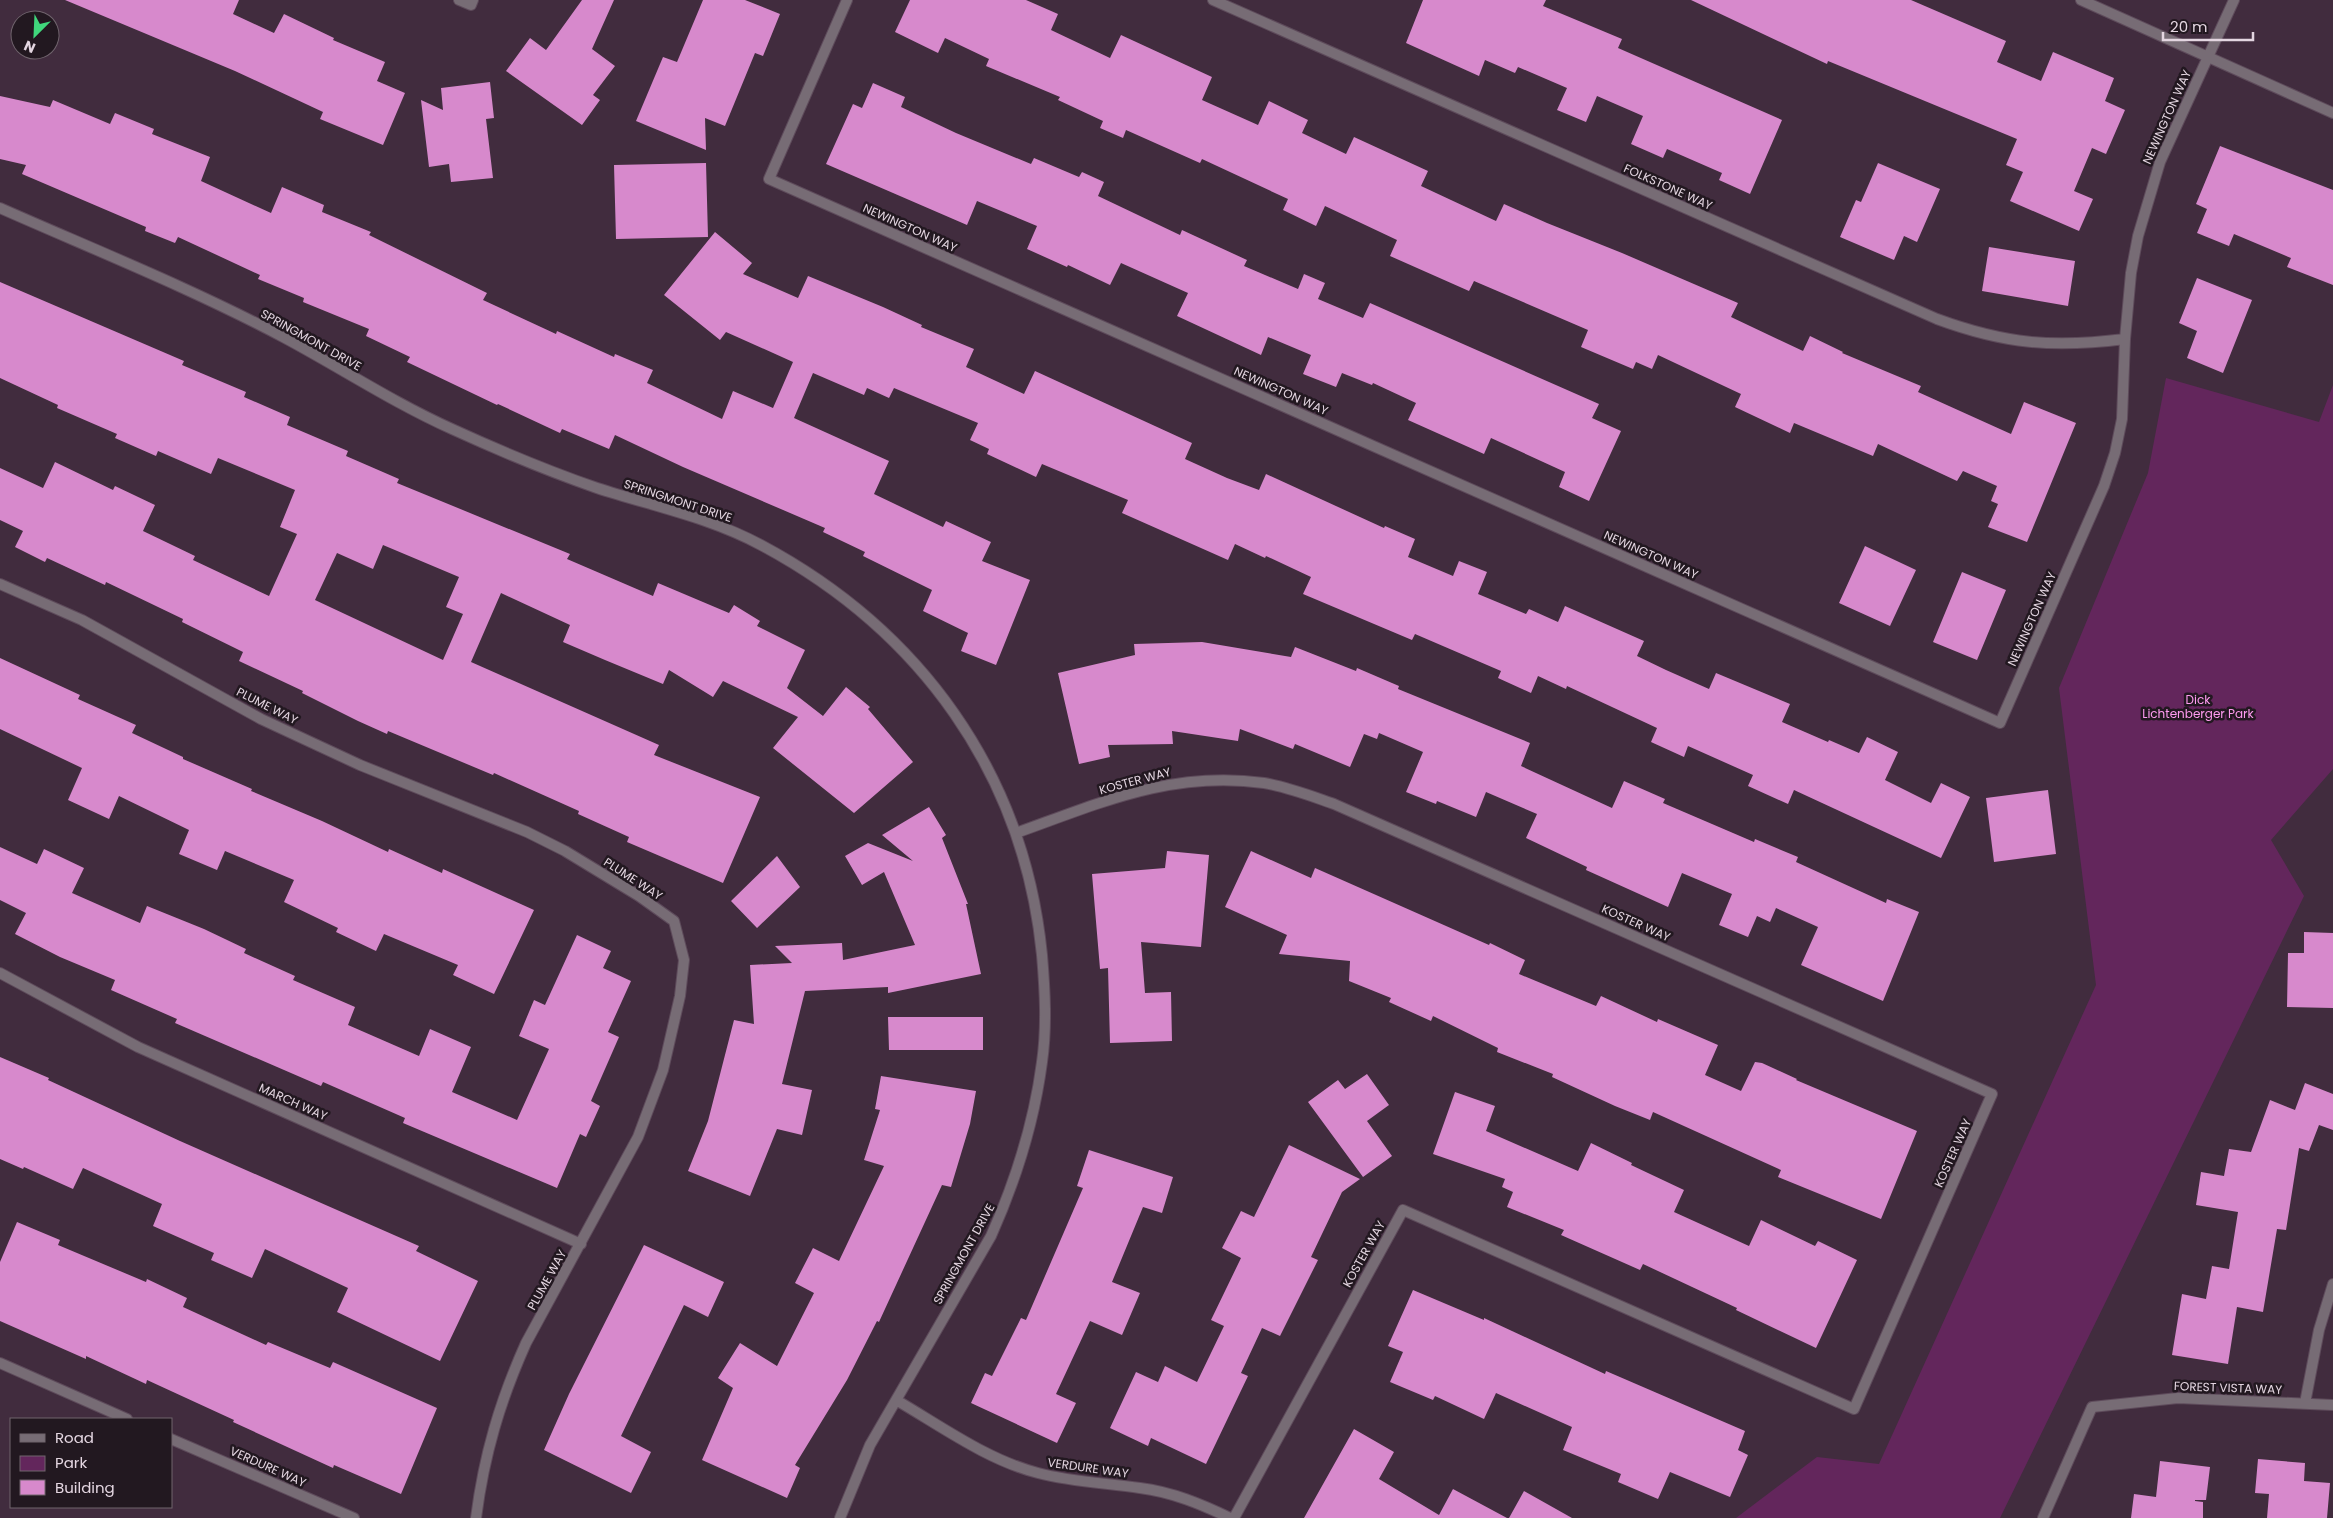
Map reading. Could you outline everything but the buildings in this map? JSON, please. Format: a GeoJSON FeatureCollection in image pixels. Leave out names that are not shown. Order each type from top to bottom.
{"type":"FeatureCollection","features":[{"type":"Feature","properties":{"kind":"street"},"geometry":{"type":"LineString","coordinates":[[459,0],[471,5],[473,0]]}},
{"type":"Feature","properties":{"kind":"street","name":"NEWINGTON WAY"},"geometry":{"type":"LineString","coordinates":[[847,0],[769,179],[2000,722],[2104,486],[2122,418],[2125,339],[2138,236],[2160,162],[2234,0]]}},
{"type":"Feature","properties":{"kind":"street","name":"FOLKSTONE WAY"},"geometry":{"type":"LineString","coordinates":[[1214,0],[1937,319],[1967,330],[2029,343],[2060,345],[2125,339]]}},
{"type":"Feature","properties":{"kind":"street"},"geometry":{"type":"LineString","coordinates":[[2081,0],[2333,113]]}},
{"type":"Feature","properties":{"kind":"street","name":"SPRINGMONT DRIVE"},"geometry":{"type":"LineString","coordinates":[[0,208],[201,297],[286,338],[437,423],[516,458],[597,488],[693,516],[759,544],[821,580],[878,625],[903,650],[949,705],[987,767],[1016,833],[1031,884],[1038,920],[1045,992],[1042,1063],[1029,1134],[1012,1186],[991,1236],[870,1445],[840,1518]]}},
{"type":"Feature","properties":{"kind":"street","name":"PLUME WAY"},"geometry":{"type":"LineString","coordinates":[[0,584],[82,620],[261,718],[360,766],[526,832],[582,861],[674,921],[684,960],[680,996],[663,1070],[638,1137],[526,1343],[512,1375],[500,1407],[482,1472],[476,1518]]}},
{"type":"Feature","properties":{"kind":"street","name":"KOSTER WAY"},"geometry":{"type":"LineString","coordinates":[[1016,833],[1127,794],[1161,785],[1196,780],[1231,780],[1266,783],[1300,792],[1334,804],[1992,1094],[1854,1409],[1403,1210],[1232,1518]]}},
{"type":"Feature","properties":{"kind":"street","name":"MARCH WAY"},"geometry":{"type":"LineString","coordinates":[[0,973],[138,1047],[581,1244]]}},
{"type":"Feature","properties":{"kind":"street"},"geometry":{"type":"LineString","coordinates":[[2305,1403],[2319,1330],[2333,1284]]}},
{"type":"Feature","properties":{"kind":"street"},"geometry":{"type":"LineString","coordinates":[[0,1363],[125,1418]]}},
{"type":"Feature","properties":{"kind":"street","name":"FOREST VISTA WAY"},"geometry":{"type":"LineString","coordinates":[[2043,1518],[2092,1407],[2178,1398],[2333,1405]]}},
{"type":"Feature","properties":{"kind":"street","name":"VERDURE WAY"},"geometry":{"type":"LineString","coordinates":[[896,1400],[971,1444],[1002,1460],[1036,1473],[1070,1480],[1141,1488],[1175,1495],[1204,1505],[1232,1518]]}},
{"type":"Feature","properties":{"kind":"street","name":"VERDURE WAY"},"geometry":{"type":"LineString","coordinates":[[172,1439],[354,1518]]}},
{"type":"Feature","properties":{"kind":"green space","name":"Dick Lichtenberger Park"},"geometry":{"type":"Polygon","coordinates":[[[2166,378],[2319,422],[2333,385],[2333,769],[2271,840],[2304,896],[2000,1518],[1736,1518],[1817,1457],[1879,1464],[2096,985],[2059,688],[2148,473],[2166,378]]]}}]}
